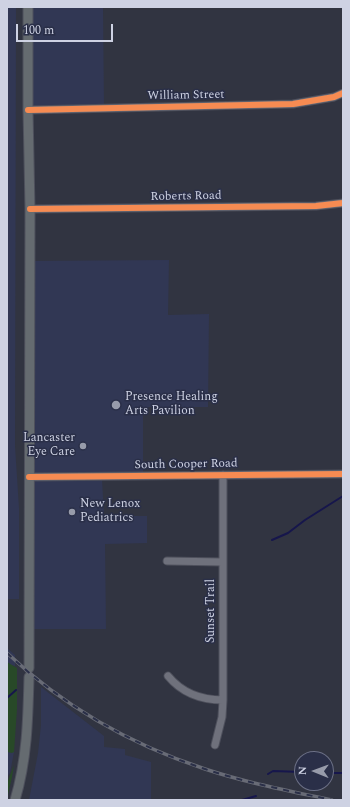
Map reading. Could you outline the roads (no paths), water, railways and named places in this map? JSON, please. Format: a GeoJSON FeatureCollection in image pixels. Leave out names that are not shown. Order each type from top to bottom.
{"type":"FeatureCollection","features":[{"type":"Feature","properties":{"kind":"main road"},"geometry":{"type":"LineString","coordinates":[[28,7],[30,209],[29,668]]}},
{"type":"Feature","properties":{"kind":"main road"},"geometry":{"type":"LineString","coordinates":[[15,800],[22,777],[26,746],[29,677]]}},
{"type":"Feature","properties":{"kind":"street","name":"William Street"},"geometry":{"type":"LineString","coordinates":[[28,110],[293,104],[334,97],[343,93]]}},
{"type":"Feature","properties":{"kind":"street","name":"Roberts Road"},"geometry":{"type":"LineString","coordinates":[[30,209],[312,206],[343,203]]}},
{"type":"Feature","properties":{"kind":"street","name":"South Cooper Road"},"geometry":{"type":"LineString","coordinates":[[29,477],[343,474]]}},
{"type":"Feature","properties":{"kind":"street","name":"Sunset Trail"},"geometry":{"type":"LineString","coordinates":[[215,745],[222,717],[223,700],[223,476]]}},
{"type":"Feature","properties":{"kind":"street"},"geometry":{"type":"LineString","coordinates":[[167,561],[223,562]]}},
{"type":"Feature","properties":{"kind":"street"},"geometry":{"type":"LineString","coordinates":[[168,676],[175,685],[194,696],[209,700],[223,700]]}},
{"type":"Feature","properties":{"kind":"waterway"},"geometry":{"type":"LineString","coordinates":[[272,540],[288,533],[305,520],[343,496]]}},
{"type":"Feature","properties":{"kind":"waterway"},"geometry":{"type":"LineString","coordinates":[[7,698],[16,690]]}},
{"type":"Feature","properties":{"kind":"waterway"},"geometry":{"type":"LineString","coordinates":[[268,774],[273,771],[294,772]]}},
{"type":"Feature","properties":{"kind":"waterway"},"geometry":{"type":"LineString","coordinates":[[334,773],[343,773]]}},
{"type":"Feature","properties":{"kind":"waterway"},"geometry":{"type":"LineString","coordinates":[[242,800],[256,796]]}},
{"type":"Feature","properties":{"kind":"railway"},"geometry":{"type":"LineString","coordinates":[[7,653],[51,690],[75,707],[125,736],[151,748],[221,774],[332,800]]}},
{"type":"Feature","properties":{"kind":"place","name":"Presence Healing Arts Pavilion"},"geometry":{"type":"Point","coordinates":[116,405]}},
{"type":"Feature","properties":{"kind":"place","name":"Lancaster Eye Care"},"geometry":{"type":"Point","coordinates":[83,446]}},
{"type":"Feature","properties":{"kind":"place","name":"New Lenox Pediatrics"},"geometry":{"type":"Point","coordinates":[72,512]}}]}
